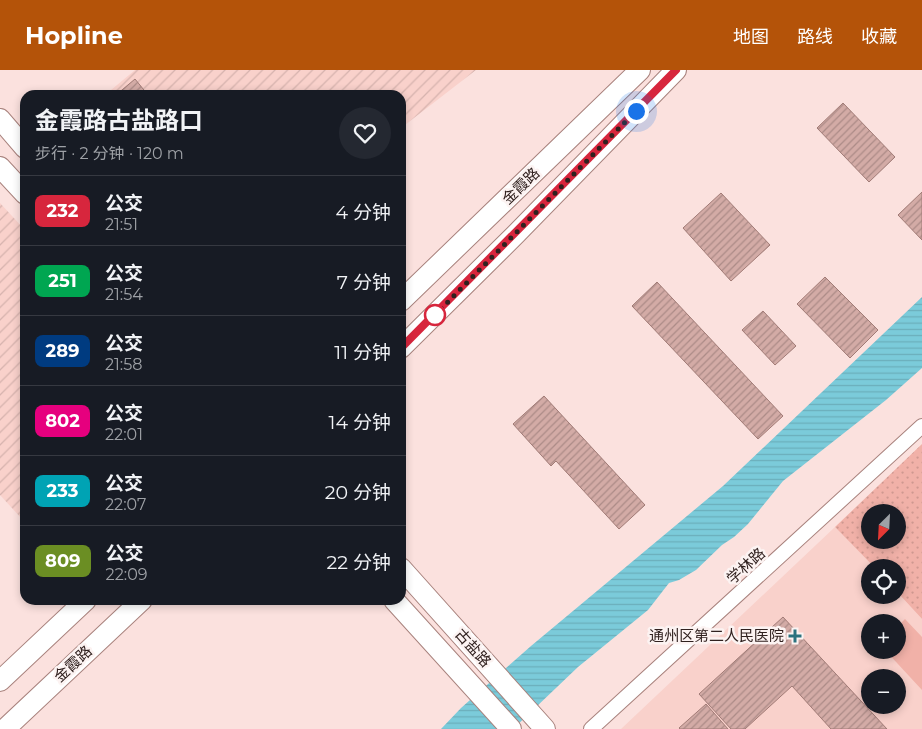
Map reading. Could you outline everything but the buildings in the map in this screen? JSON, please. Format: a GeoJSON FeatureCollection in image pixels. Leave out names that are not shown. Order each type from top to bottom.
{"type":"FeatureCollection","features":[{"type":"Feature","properties":{"kind":"main road","name":"金霞路"},"geometry":{"type":"LineString","coordinates":[[406,296],[640,70]]}},
{"type":"Feature","properties":{"kind":"main road","name":"金霞路"},"geometry":{"type":"LineString","coordinates":[[406,343],[516,234],[676,70]]}},
{"type":"Feature","properties":{"kind":"main road"},"geometry":{"type":"LineString","coordinates":[[0,120],[20,142]]}},
{"type":"Feature","properties":{"kind":"main road"},"geometry":{"type":"LineString","coordinates":[[0,167],[20,189]]}},
{"type":"Feature","properties":{"kind":"main road","name":"古盐路"},"geometry":{"type":"LineString","coordinates":[[406,574],[540,724]]}},
{"type":"Feature","properties":{"kind":"main road"},"geometry":{"type":"LineString","coordinates":[[0,681],[81,605]]}},
{"type":"Feature","properties":{"kind":"main road","name":"金霞路"},"geometry":{"type":"LineString","coordinates":[[4,729],[137,605]]}},
{"type":"Feature","properties":{"kind":"main road","name":"古盐路"},"geometry":{"type":"LineString","coordinates":[[399,605],[511,729]]}},
{"type":"Feature","properties":{"kind":"street","name":"学林路"},"geometry":{"type":"LineString","coordinates":[[591,729],[922,426]]}},
{"type":"Feature","properties":{"kind":"shaded area"},"geometry":{"type":"Polygon","coordinates":[[[135,70],[476,70],[406,124],[406,90],[111,90],[135,70]]]}},
{"type":"Feature","properties":{"kind":"shaded area"},"geometry":{"type":"Polygon","coordinates":[[[0,203],[20,225],[20,517],[0,495],[0,203]]]}},
{"type":"Feature","properties":{"kind":"shaded area"},"geometry":{"type":"Polygon","coordinates":[[[922,444],[922,619],[906,602],[906,559],[866,559],[835,527],[922,444]]]}},
{"type":"Feature","properties":{"kind":"shaded area","name":"通州区第二人民医院"},"geometry":{"type":"Polygon","coordinates":[[[835,527],[866,559],[861,559],[861,604],[906,604],[906,602],[922,619],[922,729],[621,729],[835,527]]]}},
{"type":"Feature","properties":{"kind":"shaded area"},"geometry":{"type":"Polygon","coordinates":[[[906,620],[922,637],[922,690],[906,673],[906,669],[903,669],[893,659],[906,659],[906,620]]]}},
{"type":"Feature","properties":{"kind":"water"},"geometry":{"type":"Polygon","coordinates":[[[922,297],[922,368],[886,400],[783,481],[748,524],[734,537],[722,545],[696,570],[679,580],[669,583],[648,610],[578,667],[513,729],[441,729],[461,708],[531,646],[723,486],[922,297]]]}},
{"type":"Feature","properties":{"kind":"bus line","name":"232"},"geometry":{"type":"LineString","coordinates":[[406,343],[516,234],[676,70]]}},
{"type":"Feature","properties":{"kind":"place","name":"通州区第二人民医院"},"geometry":{"type":"Point","coordinates":[795,636]}},
{"type":"Feature","properties":{"kind":"route"},"geometry":{"type":"LineString","coordinates":[[435,315],[636,111]]}}]}
